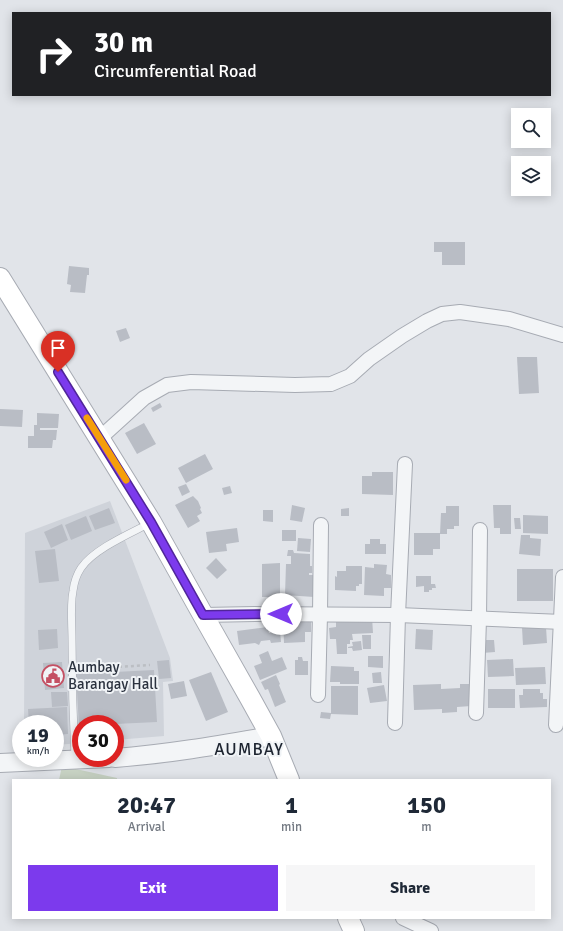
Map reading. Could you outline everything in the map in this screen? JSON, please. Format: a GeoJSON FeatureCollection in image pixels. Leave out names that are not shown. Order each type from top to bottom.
{"type":"FeatureCollection","features":[{"type":"Feature","properties":{"kind":"main road"},"geometry":{"type":"LineString","coordinates":[[0,278],[151,522],[271,736],[289,779]]}},
{"type":"Feature","properties":{"kind":"main road"},"geometry":{"type":"LineString","coordinates":[[348,919],[354,931]]}},
{"type":"Feature","properties":{"kind":"street"},"geometry":{"type":"LineString","coordinates":[[100,438],[144,398],[168,384],[191,382],[287,385],[331,384],[350,376],[402,336],[442,314],[460,312],[509,319],[563,335]]}},
{"type":"Feature","properties":{"kind":"street"},"geometry":{"type":"LineString","coordinates":[[395,723],[405,464]]}},
{"type":"Feature","properties":{"kind":"street"},"geometry":{"type":"LineString","coordinates":[[318,695],[321,525]]}},
{"type":"Feature","properties":{"kind":"street"},"geometry":{"type":"LineString","coordinates":[[476,713],[480,530]]}},
{"type":"Feature","properties":{"kind":"street"},"geometry":{"type":"LineString","coordinates":[[556,725],[563,577]]}},
{"type":"Feature","properties":{"kind":"street"},"geometry":{"type":"LineString","coordinates":[[203,615],[398,615],[562,622]]}},
{"type":"Feature","properties":{"kind":"street"},"geometry":{"type":"LineString","coordinates":[[124,757],[182,751],[271,736]]}},
{"type":"Feature","properties":{"kind":"street"},"geometry":{"type":"LineString","coordinates":[[0,763],[72,760]]}},
{"type":"Feature","properties":{"kind":"street"},"geometry":{"type":"LineString","coordinates":[[404,919],[431,931]]}},
{"type":"Feature","properties":{"kind":"lane"},"geometry":{"type":"LineString","coordinates":[[74,715],[72,591],[76,577],[91,556],[102,548],[151,522]]}},
{"type":"Feature","properties":{"kind":"path"},"geometry":{"type":"LineString","coordinates":[[72,669],[150,665]]}},
{"type":"Feature","properties":{"kind":"shaded area"},"geometry":{"type":"Polygon","coordinates":[[[110,501],[170,658],[173,681],[163,682],[164,736],[124,739],[124,715],[72,715],[72,744],[64,744],[64,715],[24,715],[25,533],[110,501]]]}},
{"type":"Feature","properties":{"kind":"green space"},"geometry":{"type":"Polygon","coordinates":[[[64,766],[117,779],[59,779],[62,767],[64,766]]]}},
{"type":"Feature","properties":{"kind":"building"},"geometry":{"type":"Polygon","coordinates":[[[434,242],[465,242],[465,265],[442,265],[442,252],[434,252],[434,242]]]}},
{"type":"Feature","properties":{"kind":"building"},"geometry":{"type":"Polygon","coordinates":[[[69,266],[89,268],[85,293],[70,292],[71,285],[67,284],[69,266]]]}},
{"type":"Feature","properties":{"kind":"building"},"geometry":{"type":"Polygon","coordinates":[[[126,328],[130,338],[120,342],[116,331],[126,328]]]}},
{"type":"Feature","properties":{"kind":"building"},"geometry":{"type":"Polygon","coordinates":[[[517,357],[537,357],[539,393],[519,394],[517,357]]]}},
{"type":"Feature","properties":{"kind":"building"},"geometry":{"type":"Polygon","coordinates":[[[160,403],[162,407],[153,412],[151,408],[160,403]]]}},
{"type":"Feature","properties":{"kind":"building"},"geometry":{"type":"Polygon","coordinates":[[[0,409],[23,410],[22,427],[0,426],[0,409]]]}},
{"type":"Feature","properties":{"kind":"building"},"geometry":{"type":"Polygon","coordinates":[[[37,413],[59,414],[58,428],[40,428],[40,430],[57,430],[56,440],[53,440],[52,448],[28,448],[28,436],[34,436],[34,425],[37,425],[37,413]]]}},
{"type":"Feature","properties":{"kind":"building"},"geometry":{"type":"Polygon","coordinates":[[[144,423],[156,444],[137,454],[125,433],[144,423]]]}},
{"type":"Feature","properties":{"kind":"building"},"geometry":{"type":"Polygon","coordinates":[[[205,454],[213,469],[186,483],[178,468],[205,454]]]}},
{"type":"Feature","properties":{"kind":"building"},"geometry":{"type":"Polygon","coordinates":[[[372,472],[393,472],[393,495],[362,494],[362,476],[372,476],[372,472]]]}},
{"type":"Feature","properties":{"kind":"building"},"geometry":{"type":"Polygon","coordinates":[[[186,484],[190,492],[182,496],[178,487],[186,484]]]}},
{"type":"Feature","properties":{"kind":"building"},"geometry":{"type":"Polygon","coordinates":[[[230,486],[232,493],[224,495],[222,488],[230,486]]]}},
{"type":"Feature","properties":{"kind":"building"},"geometry":{"type":"Polygon","coordinates":[[[193,496],[198,501],[202,513],[197,516],[200,521],[188,528],[175,505],[193,496]]]}},
{"type":"Feature","properties":{"kind":"building"},"geometry":{"type":"Polygon","coordinates":[[[292,505],[305,508],[302,522],[290,520],[292,505]]]}},
{"type":"Feature","properties":{"kind":"building"},"geometry":{"type":"Polygon","coordinates":[[[493,505],[511,505],[511,534],[500,534],[500,528],[494,528],[493,505]]]}},
{"type":"Feature","properties":{"kind":"building"},"geometry":{"type":"Polygon","coordinates":[[[446,506],[459,506],[459,526],[454,526],[454,529],[447,529],[447,534],[440,534],[441,513],[446,513],[446,506]]]}},
{"type":"Feature","properties":{"kind":"building"},"geometry":{"type":"Polygon","coordinates":[[[109,508],[115,523],[95,530],[89,516],[109,508]]]}},
{"type":"Feature","properties":{"kind":"building"},"geometry":{"type":"Polygon","coordinates":[[[349,508],[349,516],[341,516],[341,509],[349,508]]]}},
{"type":"Feature","properties":{"kind":"building"},"geometry":{"type":"Polygon","coordinates":[[[263,510],[273,510],[273,522],[263,521],[263,510]]]}},
{"type":"Feature","properties":{"kind":"building"},"geometry":{"type":"Polygon","coordinates":[[[523,515],[548,516],[548,534],[523,533],[523,515]]]}},
{"type":"Feature","properties":{"kind":"building"},"geometry":{"type":"Polygon","coordinates":[[[86,516],[92,531],[71,540],[65,525],[86,516]]]}},
{"type":"Feature","properties":{"kind":"building"},"geometry":{"type":"Polygon","coordinates":[[[514,518],[520,518],[521,529],[515,529],[514,518]]]}},
{"type":"Feature","properties":{"kind":"building"},"geometry":{"type":"Polygon","coordinates":[[[62,524],[68,540],[51,548],[44,532],[62,524]]]}},
{"type":"Feature","properties":{"kind":"building"},"geometry":{"type":"Polygon","coordinates":[[[237,528],[239,542],[226,544],[227,551],[209,553],[206,532],[237,528]]]}},
{"type":"Feature","properties":{"kind":"building"},"geometry":{"type":"Polygon","coordinates":[[[282,530],[296,530],[296,541],[282,541],[282,530]]]}},
{"type":"Feature","properties":{"kind":"building"},"geometry":{"type":"Polygon","coordinates":[[[414,533],[440,533],[440,549],[433,549],[433,555],[414,555],[414,533]]]}},
{"type":"Feature","properties":{"kind":"building"},"geometry":{"type":"Polygon","coordinates":[[[521,535],[530,535],[530,538],[541,539],[540,556],[519,554],[521,535]]]}},
{"type":"Feature","properties":{"kind":"building"},"geometry":{"type":"Polygon","coordinates":[[[298,538],[311,539],[310,552],[297,551],[298,538]]]}},
{"type":"Feature","properties":{"kind":"building"},"geometry":{"type":"Polygon","coordinates":[[[370,539],[380,539],[380,544],[386,544],[386,554],[365,554],[365,544],[370,544],[370,539]]]}},
{"type":"Feature","properties":{"kind":"building"},"geometry":{"type":"Polygon","coordinates":[[[55,549],[59,581],[39,583],[35,551],[55,549]]]}},
{"type":"Feature","properties":{"kind":"building"},"geometry":{"type":"Polygon","coordinates":[[[288,550],[293,550],[294,553],[310,554],[310,566],[312,566],[312,573],[309,573],[309,575],[315,575],[314,597],[285,595],[286,564],[291,564],[291,556],[287,556],[288,550]]]}},
{"type":"Feature","properties":{"kind":"building"},"geometry":{"type":"Polygon","coordinates":[[[216,558],[227,570],[217,579],[206,568],[216,558]]]}},
{"type":"Feature","properties":{"kind":"building"},"geometry":{"type":"Polygon","coordinates":[[[280,563],[280,597],[262,597],[262,564],[280,563]]]}},
{"type":"Feature","properties":{"kind":"building"},"geometry":{"type":"Polygon","coordinates":[[[374,564],[387,565],[386,574],[391,575],[391,588],[384,588],[384,596],[364,595],[365,567],[374,568],[374,564]]]}},
{"type":"Feature","properties":{"kind":"building"},"geometry":{"type":"Polygon","coordinates":[[[346,566],[362,566],[362,584],[356,586],[356,591],[335,590],[335,576],[337,577],[337,571],[346,571],[346,566]]]}},
{"type":"Feature","properties":{"kind":"building"},"geometry":{"type":"Polygon","coordinates":[[[517,569],[553,569],[553,601],[517,601],[517,569]]]}},
{"type":"Feature","properties":{"kind":"building"},"geometry":{"type":"Polygon","coordinates":[[[416,576],[431,576],[431,584],[435,584],[436,588],[432,588],[429,592],[424,592],[424,586],[416,587],[416,576]]]}},
{"type":"Feature","properties":{"kind":"building"},"geometry":{"type":"Polygon","coordinates":[[[372,617],[373,633],[352,634],[353,640],[350,640],[350,644],[347,644],[347,654],[337,654],[336,639],[330,639],[329,628],[336,627],[336,620],[372,617]]]}},
{"type":"Feature","properties":{"kind":"building"},"geometry":{"type":"Polygon","coordinates":[[[283,618],[311,621],[311,632],[305,632],[305,642],[284,643],[283,618]]]}},
{"type":"Feature","properties":{"kind":"building"},"geometry":{"type":"Polygon","coordinates":[[[268,627],[269,633],[280,631],[281,642],[271,643],[270,640],[261,641],[259,645],[255,643],[239,645],[237,631],[268,627]]]}},
{"type":"Feature","properties":{"kind":"building"},"geometry":{"type":"Polygon","coordinates":[[[546,627],[547,643],[523,645],[522,628],[546,627]]]}},
{"type":"Feature","properties":{"kind":"building"},"geometry":{"type":"Polygon","coordinates":[[[57,629],[58,648],[39,650],[38,630],[57,629]]]}},
{"type":"Feature","properties":{"kind":"building"},"geometry":{"type":"Polygon","coordinates":[[[416,629],[433,630],[432,650],[415,649],[416,629]]]}},
{"type":"Feature","properties":{"kind":"building"},"geometry":{"type":"Polygon","coordinates":[[[362,635],[371,635],[371,649],[363,649],[362,635]]]}},
{"type":"Feature","properties":{"kind":"building"},"geometry":{"type":"Polygon","coordinates":[[[483,640],[494,640],[495,652],[482,653],[483,640]]]}},
{"type":"Feature","properties":{"kind":"building"},"geometry":{"type":"Polygon","coordinates":[[[361,641],[362,650],[353,651],[352,648],[348,648],[353,646],[352,642],[361,641]]]}},
{"type":"Feature","properties":{"kind":"building"},"geometry":{"type":"Polygon","coordinates":[[[268,651],[272,661],[282,657],[287,669],[260,680],[254,666],[262,663],[259,655],[268,651]]]}},
{"type":"Feature","properties":{"kind":"building"},"geometry":{"type":"Polygon","coordinates":[[[368,656],[383,656],[383,668],[368,667],[368,656]]]}},
{"type":"Feature","properties":{"kind":"building"},"geometry":{"type":"Polygon","coordinates":[[[298,657],[302,657],[303,661],[308,661],[308,675],[295,675],[295,660],[298,660],[298,657]]]}},
{"type":"Feature","properties":{"kind":"building"},"geometry":{"type":"Polygon","coordinates":[[[513,659],[514,676],[488,677],[487,660],[513,659]]]}},
{"type":"Feature","properties":{"kind":"building"},"geometry":{"type":"Polygon","coordinates":[[[169,660],[171,678],[159,679],[157,661],[169,660]]]}},
{"type":"Feature","properties":{"kind":"building","name":"Aumbay Barangay Hall"},"geometry":{"type":"Polygon","coordinates":[[[62,662],[64,688],[45,690],[43,663],[62,662]]]}},
{"type":"Feature","properties":{"kind":"building"},"geometry":{"type":"Polygon","coordinates":[[[331,666],[354,667],[354,671],[359,671],[359,684],[340,684],[340,682],[330,682],[331,666]]]}},
{"type":"Feature","properties":{"kind":"building"},"geometry":{"type":"Polygon","coordinates":[[[545,667],[546,684],[516,685],[515,668],[545,667]]]}},
{"type":"Feature","properties":{"kind":"building"},"geometry":{"type":"Polygon","coordinates":[[[154,670],[157,722],[124,724],[124,715],[78,715],[76,674],[154,670]]]}},
{"type":"Feature","properties":{"kind":"building"},"geometry":{"type":"Polygon","coordinates":[[[211,672],[228,712],[206,721],[189,680],[211,672]]]}},
{"type":"Feature","properties":{"kind":"building"},"geometry":{"type":"Polygon","coordinates":[[[381,672],[382,683],[373,683],[372,673],[381,672]]]}},
{"type":"Feature","properties":{"kind":"building"},"geometry":{"type":"Polygon","coordinates":[[[276,675],[286,702],[275,707],[268,689],[265,690],[261,682],[276,675]]]}},
{"type":"Feature","properties":{"kind":"building"},"geometry":{"type":"Polygon","coordinates":[[[184,681],[187,696],[171,699],[168,684],[184,681]]]}},
{"type":"Feature","properties":{"kind":"building"},"geometry":{"type":"Polygon","coordinates":[[[441,684],[441,689],[460,688],[460,684],[470,684],[471,706],[457,707],[457,712],[442,713],[442,709],[414,710],[413,685],[441,684]]]}},
{"type":"Feature","properties":{"kind":"building"},"geometry":{"type":"Polygon","coordinates":[[[384,685],[387,701],[370,703],[367,688],[384,685]]]}},
{"type":"Feature","properties":{"kind":"building"},"geometry":{"type":"Polygon","coordinates":[[[331,686],[358,686],[358,715],[331,714],[330,719],[320,718],[321,712],[331,713],[331,686]]]}},
{"type":"Feature","properties":{"kind":"building"},"geometry":{"type":"Polygon","coordinates":[[[488,689],[515,689],[515,708],[488,708],[488,689]]]}},
{"type":"Feature","properties":{"kind":"building"},"geometry":{"type":"Polygon","coordinates":[[[523,689],[540,689],[540,693],[543,693],[543,699],[547,699],[547,707],[520,708],[519,695],[523,695],[523,689]]]}},
{"type":"Feature","properties":{"kind":"building"},"geometry":{"type":"Polygon","coordinates":[[[51,692],[67,692],[68,706],[52,707],[51,692]]]}},
{"type":"Feature","properties":{"kind":"building"},"geometry":{"type":"Polygon","coordinates":[[[67,707],[68,734],[64,734],[64,715],[28,715],[28,709],[67,707]]]}},
{"type":"Feature","properties":{"kind":"slow traffic"},"geometry":{"type":"LineString","coordinates":[[87,418],[126,480]]}},
{"type":"Feature","properties":{"kind":"place","name":"Aumbay Barangay Hall"},"geometry":{"type":"Point","coordinates":[53,676]}},
{"type":"Feature","properties":{"kind":"district","name":"AUMBAY"},"geometry":{"type":"Point","coordinates":[249,749]}},
{"type":"Feature","properties":{"kind":"route"},"geometry":{"type":"LineString","coordinates":[[58,372],[151,522],[203,615],[281,614]]}}]}
